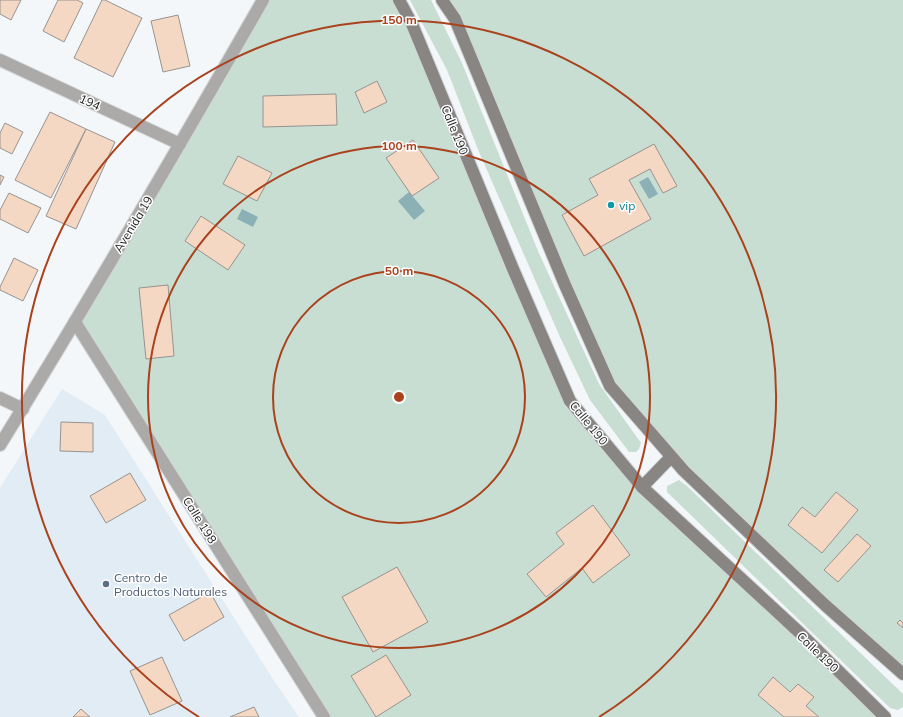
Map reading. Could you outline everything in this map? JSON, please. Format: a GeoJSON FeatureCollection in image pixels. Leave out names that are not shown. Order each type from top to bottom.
{"type":"FeatureCollection","features":[{"type":"Feature","properties":{"kind":"main road","name":"Calle 190"},"geometry":{"type":"LineString","coordinates":[[399,0],[412,24],[513,269],[570,401],[642,487],[801,634],[885,717]]}},
{"type":"Feature","properties":{"kind":"main road"},"geometry":{"type":"LineString","coordinates":[[442,0],[454,19],[565,285],[610,386],[684,471],[820,599],[903,674]]}},
{"type":"Feature","properties":{"kind":"main road"},"geometry":{"type":"LineString","coordinates":[[642,487],[671,457]]}},
{"type":"Feature","properties":{"kind":"street","name":"Avenida 19"},"geometry":{"type":"LineString","coordinates":[[0,446],[180,144],[263,0]]}},
{"type":"Feature","properties":{"kind":"street","name":"194"},"geometry":{"type":"LineString","coordinates":[[0,60],[180,144]]}},
{"type":"Feature","properties":{"kind":"street","name":"Calle 198"},"geometry":{"type":"LineString","coordinates":[[75,322],[324,717]]}},
{"type":"Feature","properties":{"kind":"street"},"geometry":{"type":"LineString","coordinates":[[0,398],[23,409]]}},
{"type":"Feature","properties":{"kind":"shaded area","name":"Centro de Productos Naturales"},"geometry":{"type":"Polygon","coordinates":[[[62,389],[105,415],[273,679],[299,717],[0,717],[0,488],[62,389]]]}},
{"type":"Feature","properties":{"kind":"green space"},"geometry":{"type":"Polygon","coordinates":[[[263,0],[399,0],[570,401],[642,487],[885,717],[324,717],[75,322],[263,0]]]}},
{"type":"Feature","properties":{"kind":"green space"},"geometry":{"type":"Polygon","coordinates":[[[410,0],[431,0],[462,63],[538,251],[599,384],[641,443],[636,452],[629,452],[590,400],[560,337],[479,152],[447,70],[410,0]]]}},
{"type":"Feature","properties":{"kind":"green space"},"geometry":{"type":"Polygon","coordinates":[[[442,0],[903,0],[903,674],[684,471],[610,386],[442,0]]]}},
{"type":"Feature","properties":{"kind":"green space"},"geometry":{"type":"Polygon","coordinates":[[[679,480],[903,694],[903,707],[898,710],[890,708],[667,492],[667,486],[679,480]]]}},
{"type":"Feature","properties":{"kind":"water"},"geometry":{"type":"Polygon","coordinates":[[[648,177],[658,194],[649,199],[639,182],[648,177]]]}},
{"type":"Feature","properties":{"kind":"water"},"geometry":{"type":"Polygon","coordinates":[[[409,192],[425,211],[414,220],[398,201],[409,192]]]}},
{"type":"Feature","properties":{"kind":"water"},"geometry":{"type":"Polygon","coordinates":[[[242,209],[258,217],[253,227],[237,219],[242,209]]]}},
{"type":"Feature","properties":{"kind":"building"},"geometry":{"type":"Polygon","coordinates":[[[0,0],[21,0],[11,20],[0,14],[0,0]]]}},
{"type":"Feature","properties":{"kind":"building"},"geometry":{"type":"Polygon","coordinates":[[[58,0],[77,0],[83,3],[64,42],[43,31],[58,0]]]}},
{"type":"Feature","properties":{"kind":"building"},"geometry":{"type":"Polygon","coordinates":[[[102,0],[105,0],[142,18],[113,77],[74,58],[102,0]]]}},
{"type":"Feature","properties":{"kind":"building"},"geometry":{"type":"Polygon","coordinates":[[[178,15],[190,66],[163,72],[151,21],[178,15]]]}},
{"type":"Feature","properties":{"kind":"building"},"geometry":{"type":"Polygon","coordinates":[[[377,81],[387,102],[364,113],[355,92],[377,81]]]}},
{"type":"Feature","properties":{"kind":"building"},"geometry":{"type":"Polygon","coordinates":[[[336,94],[337,125],[263,127],[263,96],[336,94]]]}},
{"type":"Feature","properties":{"kind":"building"},"geometry":{"type":"Polygon","coordinates":[[[50,112],[86,129],[51,198],[15,180],[50,112]]]}},
{"type":"Feature","properties":{"kind":"building"},"geometry":{"type":"Polygon","coordinates":[[[5,123],[23,132],[12,154],[0,148],[0,133],[5,123]]]}},
{"type":"Feature","properties":{"kind":"building"},"geometry":{"type":"Polygon","coordinates":[[[86,129],[115,142],[76,229],[46,216],[86,129]]]}},
{"type":"Feature","properties":{"kind":"building"},"geometry":{"type":"Polygon","coordinates":[[[413,140],[439,178],[412,196],[386,158],[413,140]]]}},
{"type":"Feature","properties":{"kind":"building","name":"vip"},"geometry":{"type":"Polygon","coordinates":[[[654,144],[677,186],[663,193],[650,169],[629,180],[651,219],[584,256],[562,215],[598,195],[589,179],[654,144]]]}},
{"type":"Feature","properties":{"kind":"building"},"geometry":{"type":"Polygon","coordinates":[[[238,156],[272,173],[257,201],[223,184],[238,156]]]}},
{"type":"Feature","properties":{"kind":"building"},"geometry":{"type":"Polygon","coordinates":[[[0,175],[4,177],[0,185],[0,175]]]}},
{"type":"Feature","properties":{"kind":"building"},"geometry":{"type":"Polygon","coordinates":[[[9,193],[41,208],[28,233],[0,219],[0,210],[9,193]]]}},
{"type":"Feature","properties":{"kind":"building"},"geometry":{"type":"Polygon","coordinates":[[[201,216],[245,245],[228,270],[185,241],[201,216]]]}},
{"type":"Feature","properties":{"kind":"building"},"geometry":{"type":"Polygon","coordinates":[[[14,258],[38,270],[23,301],[0,290],[0,287],[14,258]]]}},
{"type":"Feature","properties":{"kind":"building"},"geometry":{"type":"Polygon","coordinates":[[[168,285],[174,356],[146,359],[139,288],[168,285]]]}},
{"type":"Feature","properties":{"kind":"building"},"geometry":{"type":"Polygon","coordinates":[[[61,422],[93,423],[93,452],[60,451],[61,422]]]}},
{"type":"Feature","properties":{"kind":"building"},"geometry":{"type":"Polygon","coordinates":[[[130,473],[146,500],[106,523],[90,496],[130,473]]]}},
{"type":"Feature","properties":{"kind":"building"},"geometry":{"type":"Polygon","coordinates":[[[836,492],[858,510],[822,553],[788,525],[802,507],[815,517],[836,492]]]}},
{"type":"Feature","properties":{"kind":"building"},"geometry":{"type":"Polygon","coordinates":[[[593,505],[630,555],[593,583],[582,568],[546,597],[527,574],[564,544],[556,533],[593,505]]]}},
{"type":"Feature","properties":{"kind":"building"},"geometry":{"type":"Polygon","coordinates":[[[857,534],[871,546],[838,582],[824,570],[857,534]]]}},
{"type":"Feature","properties":{"kind":"building"},"geometry":{"type":"Polygon","coordinates":[[[397,567],[428,622],[373,652],[342,597],[397,567]]]}},
{"type":"Feature","properties":{"kind":"building"},"geometry":{"type":"Polygon","coordinates":[[[210,592],[224,617],[184,641],[169,615],[210,592]]]}},
{"type":"Feature","properties":{"kind":"building"},"geometry":{"type":"Polygon","coordinates":[[[900,620],[903,623],[903,628],[897,623],[900,620]]]}},
{"type":"Feature","properties":{"kind":"building"},"geometry":{"type":"Polygon","coordinates":[[[386,655],[411,695],[376,717],[351,676],[386,655]]]}},
{"type":"Feature","properties":{"kind":"building"},"geometry":{"type":"Polygon","coordinates":[[[162,657],[182,701],[150,715],[130,671],[162,657]]]}},
{"type":"Feature","properties":{"kind":"building"},"geometry":{"type":"Polygon","coordinates":[[[773,677],[790,692],[798,684],[814,697],[806,706],[819,717],[784,717],[758,695],[773,677]]]}},
{"type":"Feature","properties":{"kind":"building"},"geometry":{"type":"Polygon","coordinates":[[[254,707],[259,717],[230,717],[254,707]]]}},
{"type":"Feature","properties":{"kind":"building"},"geometry":{"type":"Polygon","coordinates":[[[81,709],[90,717],[73,717],[81,709]]]}},
{"type":"Feature","properties":{"kind":"place","name":"vip"},"geometry":{"type":"Point","coordinates":[611,205]}},
{"type":"Feature","properties":{"kind":"place","name":"Centro de Productos Naturales"},"geometry":{"type":"Point","coordinates":[106,584]}}]}
